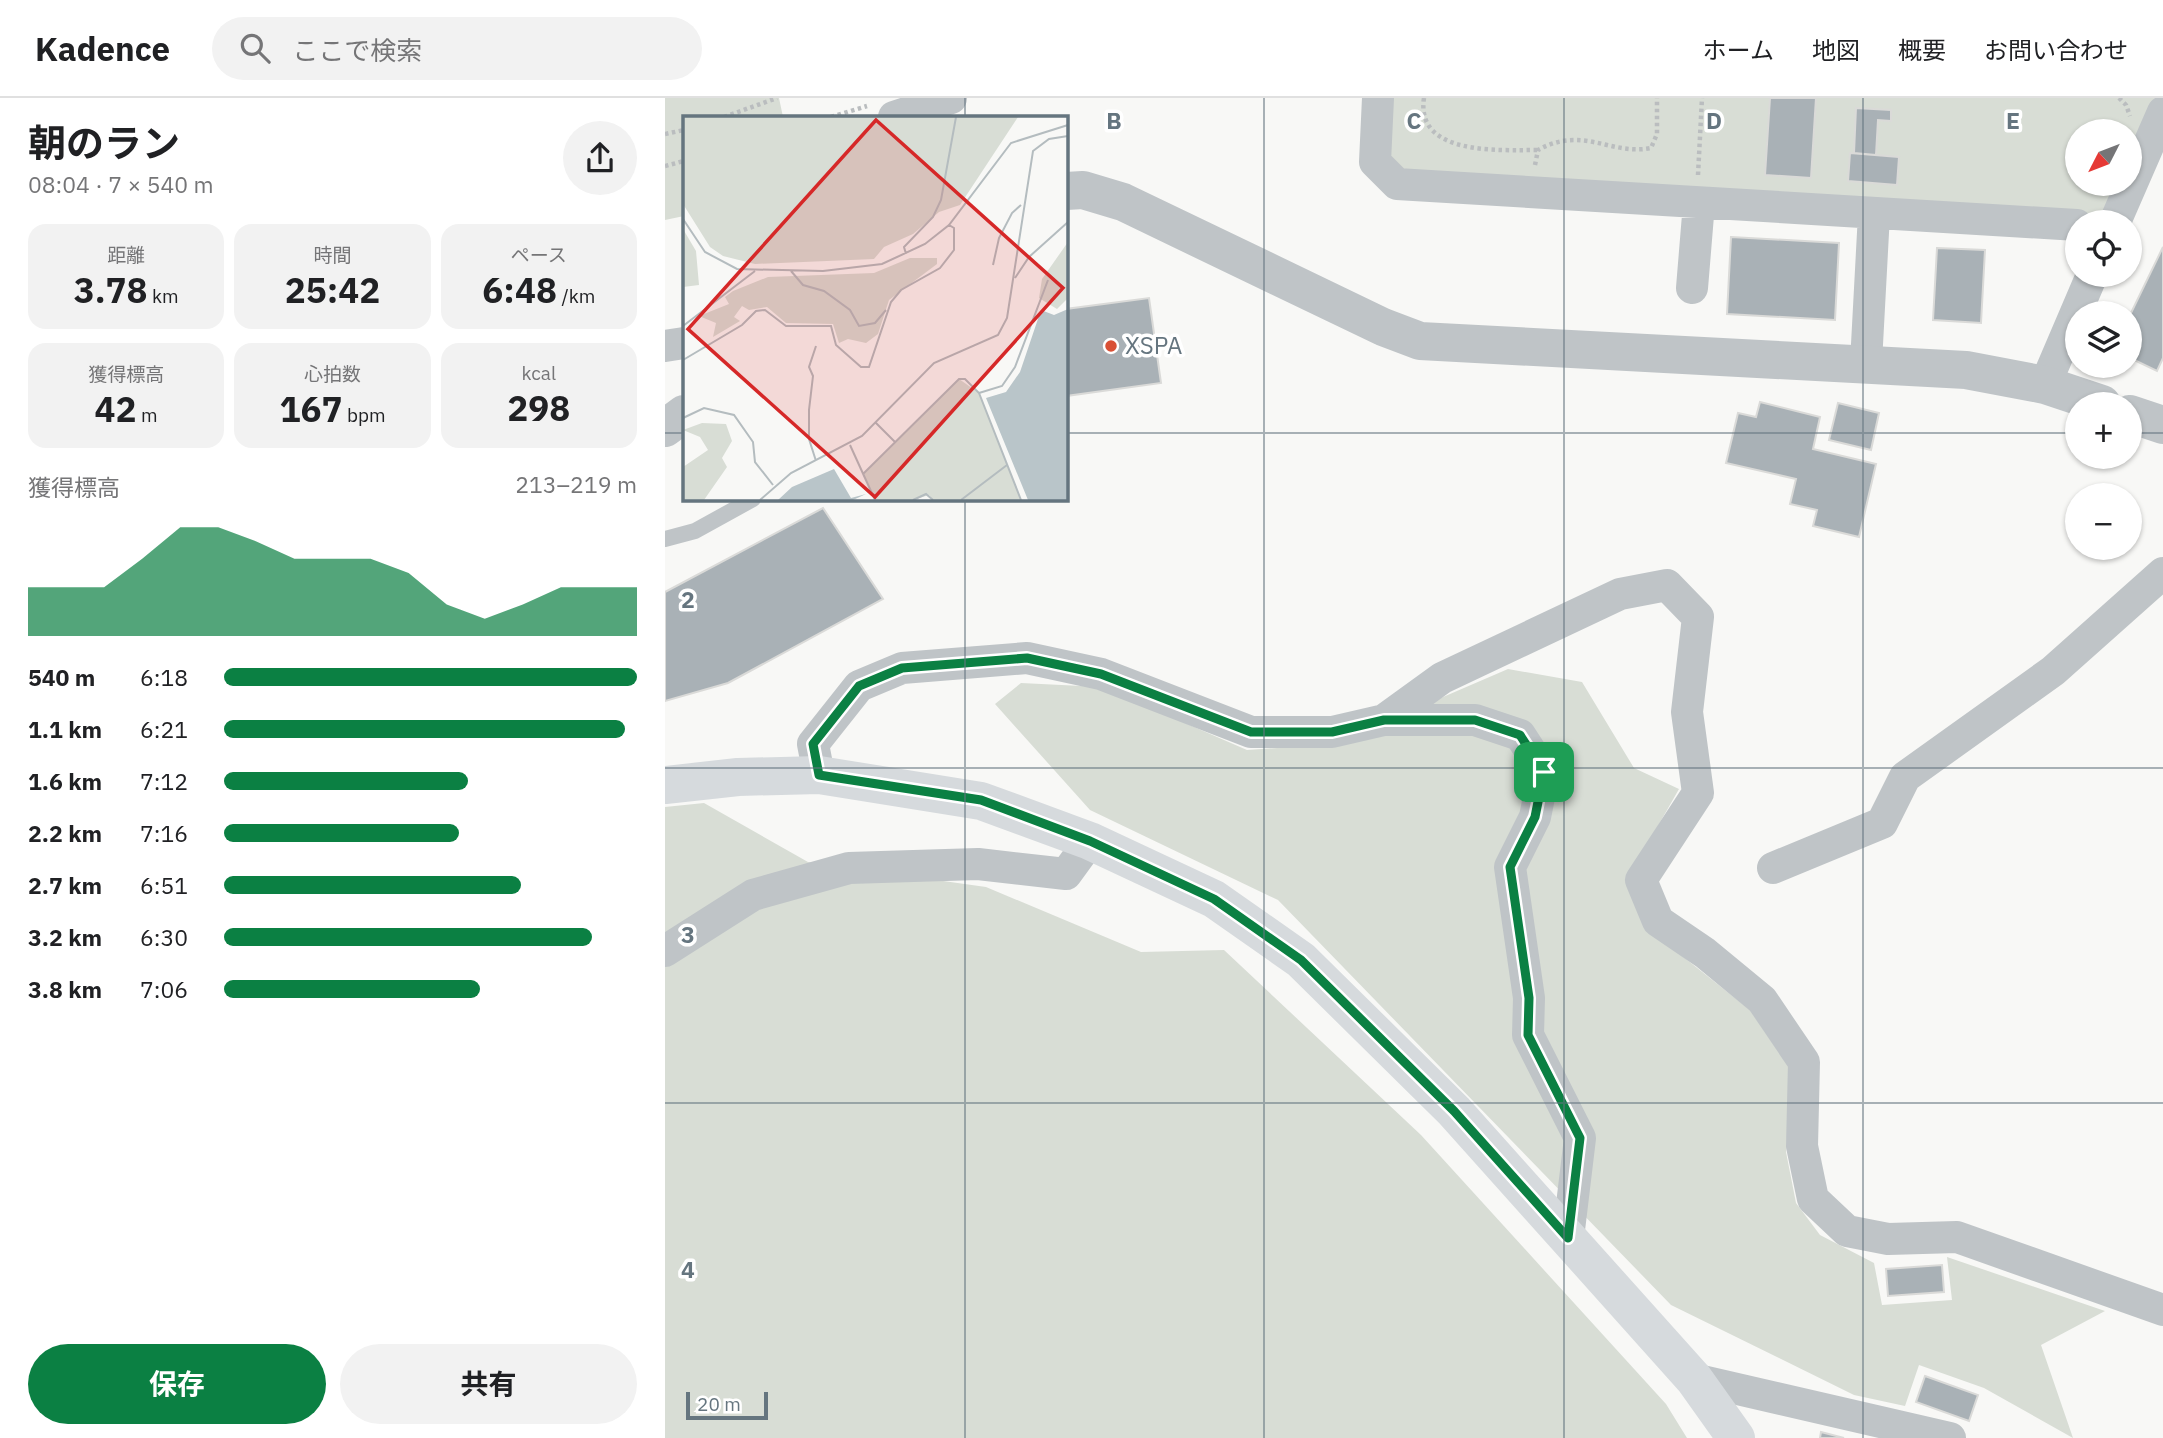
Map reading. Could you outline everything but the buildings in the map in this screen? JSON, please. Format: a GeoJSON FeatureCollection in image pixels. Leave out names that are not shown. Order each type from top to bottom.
{"type":"FeatureCollection","features":[{"type":"Feature","properties":{"kind":"main road"},"geometry":{"type":"LineString","coordinates":[[665,785],[738,776],[819,775],[981,800],[1090,841],[1214,899],[1301,960],[1454,1111],[1694,1379],[1736,1438]]}},
{"type":"Feature","properties":{"kind":"street"},"geometry":{"type":"LineString","coordinates":[[886,110],[951,98]]}},
{"type":"Feature","properties":{"kind":"street"},"geometry":{"type":"LineString","coordinates":[[1378,98],[1375,162],[1397,184],[1698,195],[1874,214],[2065,224]]}},
{"type":"Feature","properties":{"kind":"street"},"geometry":{"type":"LineString","coordinates":[[2120,210],[2163,112]]}},
{"type":"Feature","properties":{"kind":"street"},"geometry":{"type":"LineString","coordinates":[[1067,191],[1083,190],[1123,202],[1383,327],[1420,341],[1966,370],[2045,385],[2066,392]]}},
{"type":"Feature","properties":{"kind":"street"},"geometry":{"type":"LineString","coordinates":[[1692,288],[1698,195]]}},
{"type":"Feature","properties":{"kind":"street"},"geometry":{"type":"LineString","coordinates":[[1866,363],[1874,214]]}},
{"type":"Feature","properties":{"kind":"street"},"geometry":{"type":"LineString","coordinates":[[2045,385],[2087,287]]}},
{"type":"Feature","properties":{"kind":"street"},"geometry":{"type":"LineString","coordinates":[[665,346],[683,343]]}},
{"type":"Feature","properties":{"kind":"street"},"geometry":{"type":"LineString","coordinates":[[665,428],[683,415]]}},
{"type":"Feature","properties":{"kind":"street"},"geometry":{"type":"LineString","coordinates":[[2142,418],[2163,425]]}},
{"type":"Feature","properties":{"kind":"street"},"geometry":{"type":"LineString","coordinates":[[1773,868],[1882,823],[1905,777],[2053,671],[2163,573]]}},
{"type":"Feature","properties":{"kind":"street"},"geometry":{"type":"LineString","coordinates":[[1384,720],[1442,678],[1620,594],[1667,585],[1698,617],[1688,712],[1698,793],[1641,880],[1658,920],[1705,953],[1762,1000],[1804,1062],[1802,1146],[1813,1199],[1847,1231],[1888,1239],[1957,1237],[2163,1310]]}},
{"type":"Feature","properties":{"kind":"street"},"geometry":{"type":"LineString","coordinates":[[819,775],[813,744],[859,686],[902,668],[1027,658],[1101,674],[1251,732],[1332,732],[1384,720],[1475,720],[1520,735],[1544,772],[1535,817],[1510,867],[1529,998],[1528,1035],[1580,1138],[1568,1238]]}},
{"type":"Feature","properties":{"kind":"street"},"geometry":{"type":"LineString","coordinates":[[665,951],[753,895],[849,868],[978,864],[1066,874],[1090,841]]}},
{"type":"Feature","properties":{"kind":"street"},"geometry":{"type":"LineString","coordinates":[[1694,1379],[1950,1438]]}},
{"type":"Feature","properties":{"kind":"lane"},"geometry":{"type":"LineString","coordinates":[[665,540],[695,531],[751,500]]}},
{"type":"Feature","properties":{"kind":"path"},"geometry":{"type":"LineString","coordinates":[[727,116],[777,98]]}},
{"type":"Feature","properties":{"kind":"path"},"geometry":{"type":"LineString","coordinates":[[1423,98],[1421,114],[1431,131],[1471,149],[1538,150],[1551,143],[1589,139],[1637,151],[1651,148],[1657,134],[1657,98]]}},
{"type":"Feature","properties":{"kind":"path"},"geometry":{"type":"LineString","coordinates":[[1698,195],[1702,98]]}},
{"type":"Feature","properties":{"kind":"path"},"geometry":{"type":"LineString","coordinates":[[839,116],[886,110]]}},
{"type":"Feature","properties":{"kind":"path"},"geometry":{"type":"LineString","coordinates":[[665,134],[683,130]]}},
{"type":"Feature","properties":{"kind":"path"},"geometry":{"type":"LineString","coordinates":[[1532,176],[1538,150]]}},
{"type":"Feature","properties":{"kind":"path"},"geometry":{"type":"LineString","coordinates":[[665,166],[683,160]]}},
{"type":"Feature","properties":{"kind":"shaded area"},"geometry":{"type":"Polygon","coordinates":[[[665,98],[779,98],[783,116],[683,116],[683,216],[665,220],[665,98]]]}},
{"type":"Feature","properties":{"kind":"shaded area"},"geometry":{"type":"Polygon","coordinates":[[[1378,98],[2163,98],[2142,152],[2142,119],[2065,119],[2065,196],[2125,196],[2120,210],[2065,210],[2065,221],[1397,184],[1378,98]]]}},
{"type":"Feature","properties":{"kind":"shaded area"},"geometry":{"type":"Polygon","coordinates":[[[1508,669],[1582,682],[1634,768],[1679,789],[1627,880],[1652,932],[1750,1010],[1791,1070],[1786,1152],[1796,1203],[1820,1235],[1874,1263],[1882,1305],[1952,1300],[1947,1257],[2105,1311],[2041,1345],[2073,1438],[1984,1388],[1919,1365],[1905,1406],[1854,1395],[1671,1305],[1278,900],[1090,810],[995,704],[1021,683],[1102,687],[1247,750],[1334,744],[1508,669]]]}},
{"type":"Feature","properties":{"kind":"shaded area"},"geometry":{"type":"Polygon","coordinates":[[[704,803],[808,862],[986,887],[1141,952],[1224,950],[1421,1135],[1666,1404],[1687,1438],[665,1438],[665,807],[704,803]]]}},
{"type":"Feature","properties":{"kind":"place","name":"XSPA"},"geometry":{"type":"Point","coordinates":[1111,346]}},
{"type":"Feature","properties":{"kind":"route"},"geometry":{"type":"LineString","coordinates":[[1027,658],[1101,674],[1251,732],[1332,732],[1384,720],[1475,720],[1520,735],[1544,772],[1535,817],[1510,867],[1529,998],[1528,1035],[1580,1138],[1568,1238],[1454,1111],[1301,960],[1214,899],[1090,841],[981,800],[819,775],[813,744],[859,686],[902,668],[1027,658]]}}]}
